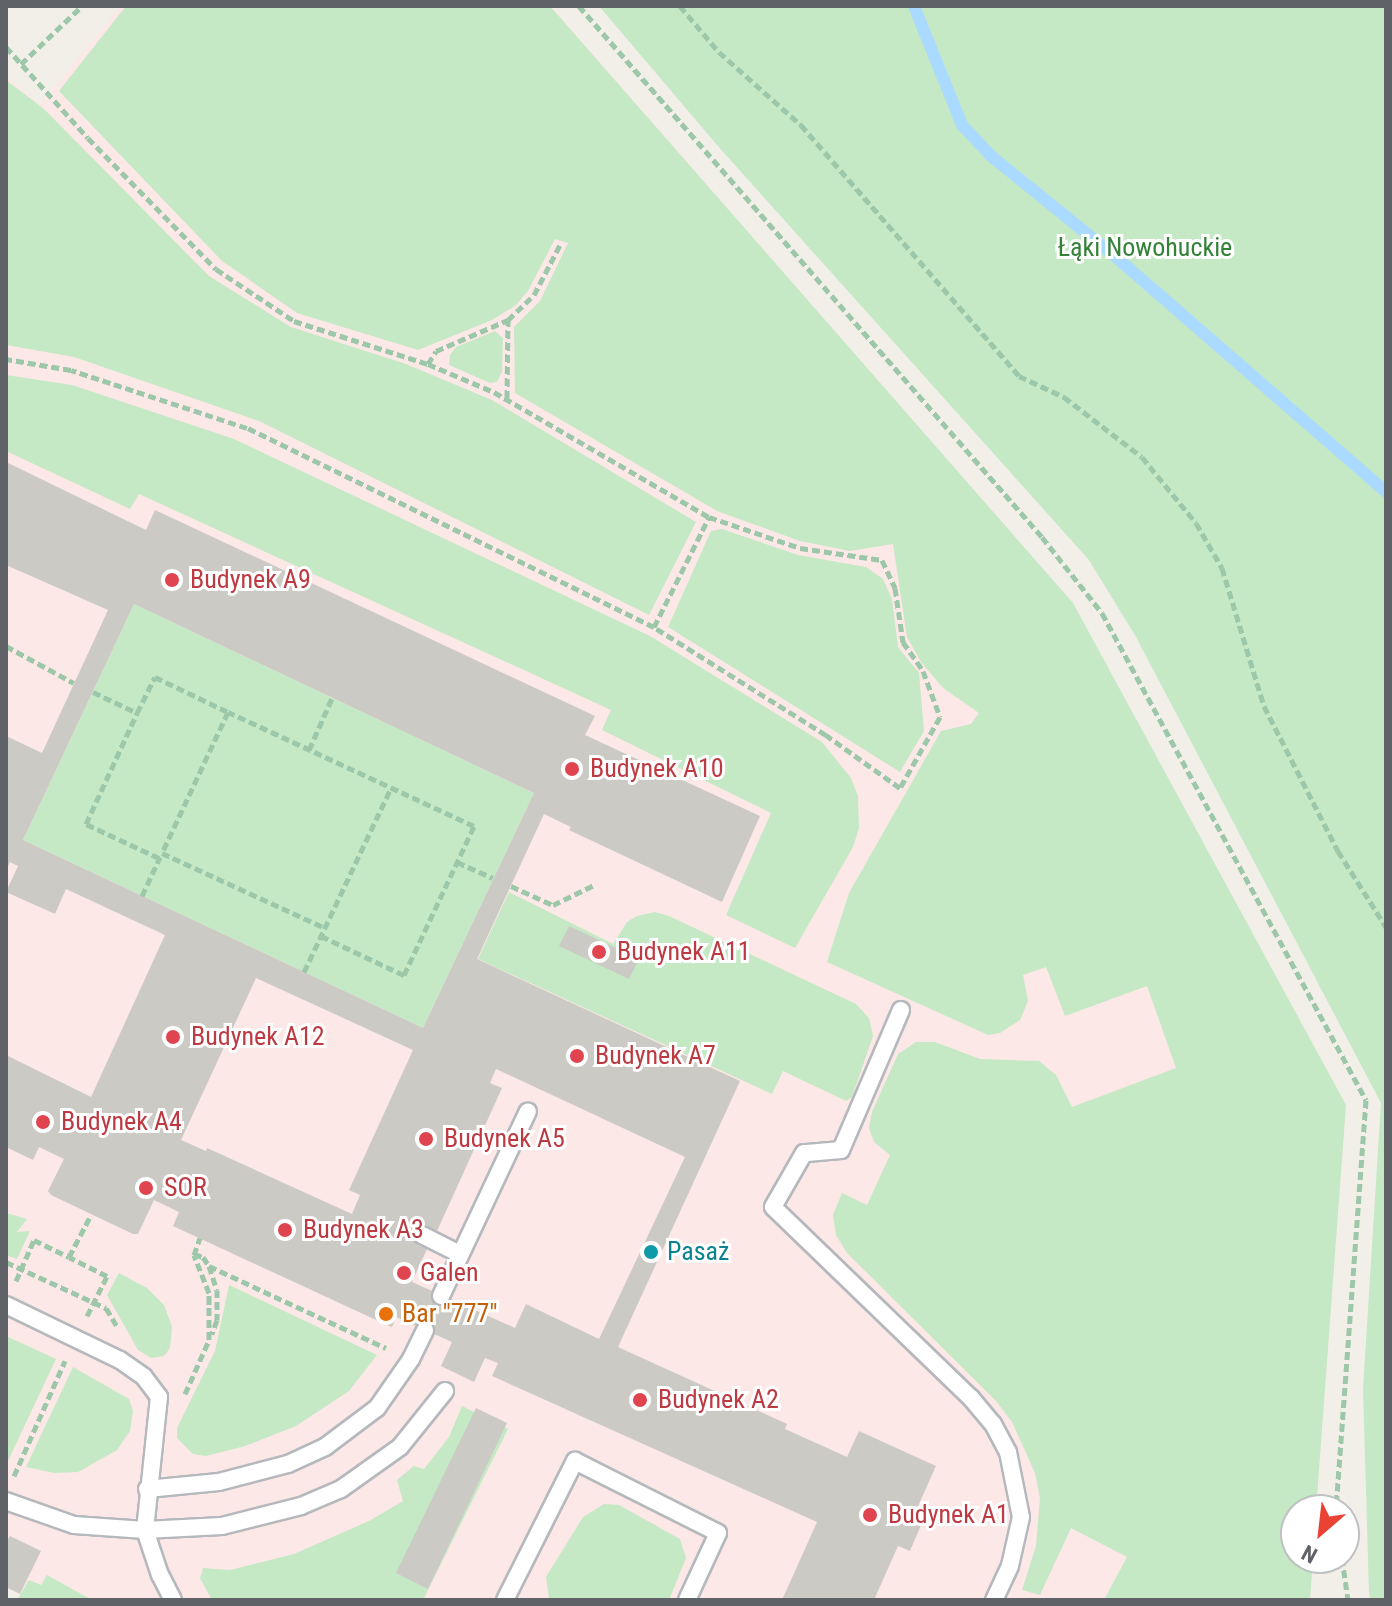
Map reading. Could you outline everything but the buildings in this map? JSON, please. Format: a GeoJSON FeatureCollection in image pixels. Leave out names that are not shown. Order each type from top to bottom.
{"type":"FeatureCollection","features":[{"type":"Feature","properties":{"kind":"lane"},"geometry":{"type":"LineString","coordinates":[[901,1010],[841,1150],[804,1153],[773,1207],[971,1398],[993,1424],[1008,1452],[1021,1517],[1010,1566],[994,1600]]}},
{"type":"Feature","properties":{"kind":"lane"},"geometry":{"type":"LineString","coordinates":[[441,1296],[528,1111]]}},
{"type":"Feature","properties":{"kind":"lane"},"geometry":{"type":"LineString","coordinates":[[422,1235],[460,1254]]}},
{"type":"Feature","properties":{"kind":"lane"},"geometry":{"type":"LineString","coordinates":[[6,1305],[120,1360],[159,1397],[145,1530],[173,1600]]}},
{"type":"Feature","properties":{"kind":"lane"},"geometry":{"type":"LineString","coordinates":[[147,1489],[219,1482],[288,1464],[325,1447],[377,1408],[411,1359],[425,1330]]}},
{"type":"Feature","properties":{"kind":"lane"},"geometry":{"type":"LineString","coordinates":[[6,1501],[74,1525],[145,1530],[222,1526],[301,1506],[341,1489],[400,1447],[445,1391]]}},
{"type":"Feature","properties":{"kind":"lane"},"geometry":{"type":"LineString","coordinates":[[505,1600],[575,1461],[718,1533],[687,1600]]}},
{"type":"Feature","properties":{"kind":"path"},"geometry":{"type":"LineString","coordinates":[[21,64],[82,6]]}},
{"type":"Feature","properties":{"kind":"path"},"geometry":{"type":"LineString","coordinates":[[579,6],[1042,537],[1102,613],[1366,1100],[1337,1494]]}},
{"type":"Feature","properties":{"kind":"path"},"geometry":{"type":"LineString","coordinates":[[680,6],[719,52],[801,125],[1019,376],[1064,397],[1142,457],[1196,523],[1227,582],[1264,706],[1338,851],[1386,927]]}},
{"type":"Feature","properties":{"kind":"path"},"geometry":{"type":"LineString","coordinates":[[6,47],[216,269],[294,321],[428,364],[507,398],[709,517],[800,548],[882,560],[895,588],[903,642],[923,671],[940,717],[900,788],[826,735],[654,627],[247,428],[71,370],[6,359]]}},
{"type":"Feature","properties":{"kind":"path"},"geometry":{"type":"LineString","coordinates":[[428,364],[436,351],[508,320],[534,295],[561,243]]}},
{"type":"Feature","properties":{"kind":"path"},"geometry":{"type":"LineString","coordinates":[[507,398],[508,320]]}},
{"type":"Feature","properties":{"kind":"path"},"geometry":{"type":"LineString","coordinates":[[654,627],[709,517]]}},
{"type":"Feature","properties":{"kind":"path"},"geometry":{"type":"LineString","coordinates":[[6,646],[74,683]]}},
{"type":"Feature","properties":{"kind":"path"},"geometry":{"type":"LineString","coordinates":[[321,936],[404,975],[474,826],[155,677],[86,824],[325,928]]}},
{"type":"Feature","properties":{"kind":"path"},"geometry":{"type":"LineString","coordinates":[[93,692],[137,713]]}},
{"type":"Feature","properties":{"kind":"path"},"geometry":{"type":"LineString","coordinates":[[309,750],[332,698]]}},
{"type":"Feature","properties":{"kind":"path"},"geometry":{"type":"LineString","coordinates":[[142,896],[228,712]]}},
{"type":"Feature","properties":{"kind":"path"},"geometry":{"type":"LineString","coordinates":[[304,972],[391,788]]}},
{"type":"Feature","properties":{"kind":"path"},"geometry":{"type":"LineString","coordinates":[[457,862],[493,878]]}},
{"type":"Feature","properties":{"kind":"path"},"geometry":{"type":"LineString","coordinates":[[511,886],[553,905],[596,884]]}},
{"type":"Feature","properties":{"kind":"path"},"geometry":{"type":"LineString","coordinates":[[69,1257],[91,1215]]}},
{"type":"Feature","properties":{"kind":"path"},"geometry":{"type":"LineString","coordinates":[[200,1238],[194,1254],[209,1293],[209,1340]]}},
{"type":"Feature","properties":{"kind":"path"},"geometry":{"type":"LineString","coordinates":[[20,1272],[34,1240],[107,1276],[92,1305]]}},
{"type":"Feature","properties":{"kind":"path"},"geometry":{"type":"LineString","coordinates":[[179,1408],[217,1320],[217,1290],[209,1266],[203,1257],[194,1254]]}},
{"type":"Feature","properties":{"kind":"path"},"geometry":{"type":"LineString","coordinates":[[6,1262],[20,1272],[92,1305],[106,1308],[121,1332]]}},
{"type":"Feature","properties":{"kind":"path"},"geometry":{"type":"LineString","coordinates":[[209,1266],[388,1348]]}},
{"type":"Feature","properties":{"kind":"path"},"geometry":{"type":"LineString","coordinates":[[381,1359],[392,1339]]}},
{"type":"Feature","properties":{"kind":"path"},"geometry":{"type":"LineString","coordinates":[[16,1468],[65,1363]]}},
{"type":"Feature","properties":{"kind":"path"},"geometry":{"type":"LineString","coordinates":[[1344,1574],[1348,1600]]}},
{"type":"Feature","properties":{"kind":"shaded area"},"geometry":{"type":"Polygon","coordinates":[[[121,6],[551,6],[1073,603],[1346,1105],[1317,1494],[1280,1494],[1280,1574],[1312,1574],[1310,1600],[17,1600],[20,1594],[6,1587],[6,76],[40,105],[121,6]]]}},
{"type":"Feature","properties":{"kind":"green space"},"geometry":{"type":"Polygon","coordinates":[[[126,6],[550,6],[1073,603],[1346,1105],[1317,1494],[1280,1494],[1280,1574],[1312,1574],[1310,1600],[1104,1600],[1127,1557],[1071,1528],[1040,1595],[1022,1590],[1036,1546],[1040,1498],[1035,1473],[1012,1422],[996,1401],[847,1253],[836,1235],[833,1215],[842,1193],[867,1205],[890,1155],[874,1142],[869,1128],[872,1112],[898,1054],[916,1042],[935,1042],[980,1059],[1039,1061],[1056,1075],[1072,1107],[1176,1068],[1147,986],[1065,1016],[1046,967],[1023,975],[1028,1001],[1020,1020],[1000,1033],[988,1035],[827,962],[849,893],[941,731],[971,724],[979,713],[943,688],[921,662],[907,637],[893,544],[850,551],[800,541],[717,511],[515,393],[514,327],[540,301],[568,243],[555,239],[528,291],[515,306],[492,320],[418,350],[297,313],[222,261],[59,91],[126,6]]]}},
{"type":"Feature","properties":{"kind":"green space","name":"Łąki Nowohuckie"},"geometry":{"type":"Polygon","coordinates":[[[599,6],[1386,6],[1386,1600],[1370,1600],[1369,1592],[1363,1389],[1381,1103],[1136,637],[1089,560],[717,145],[599,6]]]}},
{"type":"Feature","properties":{"kind":"green space"},"geometry":{"type":"Polygon","coordinates":[[[6,80],[44,109],[209,276],[291,327],[406,364],[492,400],[696,522],[649,615],[259,421],[74,357],[6,345],[6,80]]]}},
{"type":"Feature","properties":{"kind":"green space"},"geometry":{"type":"Polygon","coordinates":[[[495,331],[503,338],[502,372],[497,382],[490,383],[449,365],[450,355],[456,347],[495,331]]]}},
{"type":"Feature","properties":{"kind":"green space"},"geometry":{"type":"Polygon","coordinates":[[[6,375],[72,385],[234,439],[650,636],[822,742],[851,778],[858,796],[859,828],[853,847],[795,948],[726,915],[771,813],[602,730],[611,710],[139,494],[130,509],[6,451],[6,375]]]}},
{"type":"Feature","properties":{"kind":"green space"},"geometry":{"type":"Polygon","coordinates":[[[722,529],[798,555],[866,567],[883,579],[892,599],[898,647],[919,673],[924,731],[900,772],[668,627],[711,531],[722,529]]]}},
{"type":"Feature","properties":{"kind":"green space"},"geometry":{"type":"Polygon","coordinates":[[[134,604],[534,793],[423,1028],[23,840],[134,604]]]}},
{"type":"Feature","properties":{"kind":"green space"},"geometry":{"type":"Polygon","coordinates":[[[509,892],[613,944],[627,922],[637,916],[655,912],[669,916],[856,1004],[869,1018],[873,1036],[852,1097],[846,1101],[783,1071],[772,1094],[478,959],[509,892]]]}},
{"type":"Feature","properties":{"kind":"green space"},"geometry":{"type":"Polygon","coordinates":[[[6,1213],[27,1219],[17,1232],[30,1231],[17,1259],[6,1255],[6,1213]]]}},
{"type":"Feature","properties":{"kind":"green space"},"geometry":{"type":"Polygon","coordinates":[[[119,1273],[147,1288],[164,1305],[172,1327],[170,1348],[164,1356],[151,1358],[138,1350],[107,1295],[119,1273]]]}},
{"type":"Feature","properties":{"kind":"green space"},"geometry":{"type":"Polygon","coordinates":[[[229,1285],[377,1355],[349,1391],[296,1426],[245,1446],[206,1456],[193,1454],[177,1438],[177,1428],[215,1351],[229,1285]]]}},
{"type":"Feature","properties":{"kind":"green space"},"geometry":{"type":"Polygon","coordinates":[[[6,1336],[56,1359],[8,1461],[6,1460],[6,1336]]]}},
{"type":"Feature","properties":{"kind":"green space"},"geometry":{"type":"Polygon","coordinates":[[[73,1367],[129,1399],[133,1411],[130,1431],[117,1450],[78,1472],[54,1473],[26,1467],[73,1367]]]}},
{"type":"Feature","properties":{"kind":"green space"},"geometry":{"type":"Polygon","coordinates":[[[462,1406],[508,1429],[423,1600],[212,1600],[200,1578],[203,1568],[230,1570],[294,1554],[369,1521],[403,1501],[397,1480],[414,1466],[424,1469],[449,1437],[462,1406]]]}},
{"type":"Feature","properties":{"kind":"green space"},"geometry":{"type":"Polygon","coordinates":[[[604,1504],[619,1505],[680,1539],[686,1558],[669,1600],[549,1599],[546,1577],[583,1517],[604,1504]]]}},
{"type":"Feature","properties":{"kind":"green space"},"geometry":{"type":"Polygon","coordinates":[[[47,1575],[92,1600],[17,1600],[29,1580],[41,1585],[47,1575]]]}},
{"type":"Feature","properties":{"kind":"waterway"},"geometry":{"type":"LineString","coordinates":[[914,6],[962,125],[991,156],[1117,258],[1386,492]]}},
{"type":"Feature","properties":{"kind":"place","name":"Budynek A9"},"geometry":{"type":"Point","coordinates":[172,580]}},
{"type":"Feature","properties":{"kind":"place","name":"Budynek A10"},"geometry":{"type":"Point","coordinates":[572,769]}},
{"type":"Feature","properties":{"kind":"place","name":"Budynek A11"},"geometry":{"type":"Point","coordinates":[599,952]}},
{"type":"Feature","properties":{"kind":"place","name":"Budynek A12"},"geometry":{"type":"Point","coordinates":[173,1037]}},
{"type":"Feature","properties":{"kind":"place","name":"Budynek A7"},"geometry":{"type":"Point","coordinates":[577,1056]}},
{"type":"Feature","properties":{"kind":"place","name":"Budynek A4"},"geometry":{"type":"Point","coordinates":[43,1122]}},
{"type":"Feature","properties":{"kind":"place","name":"Budynek A5"},"geometry":{"type":"Point","coordinates":[426,1139]}},
{"type":"Feature","properties":{"kind":"place","name":"SOR"},"geometry":{"type":"Point","coordinates":[146,1188]}},
{"type":"Feature","properties":{"kind":"place","name":"Budynek A3"},"geometry":{"type":"Point","coordinates":[285,1230]}},
{"type":"Feature","properties":{"kind":"place","name":"Pasaż"},"geometry":{"type":"Point","coordinates":[651,1252]}},
{"type":"Feature","properties":{"kind":"place","name":"Galen"},"geometry":{"type":"Point","coordinates":[404,1273]}},
{"type":"Feature","properties":{"kind":"place","name":"Bar \"777\""},"geometry":{"type":"Point","coordinates":[386,1314]}},
{"type":"Feature","properties":{"kind":"place","name":"Budynek A2"},"geometry":{"type":"Point","coordinates":[640,1400]}},
{"type":"Feature","properties":{"kind":"place","name":"Budynek A1"},"geometry":{"type":"Point","coordinates":[870,1515]}}]}
